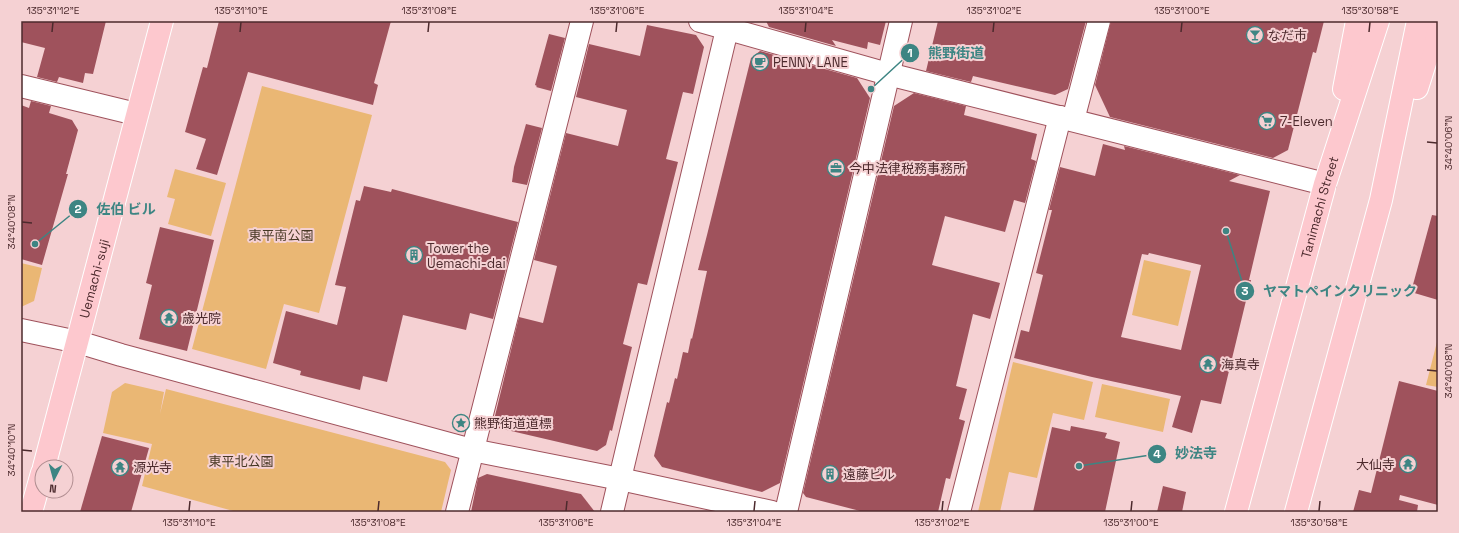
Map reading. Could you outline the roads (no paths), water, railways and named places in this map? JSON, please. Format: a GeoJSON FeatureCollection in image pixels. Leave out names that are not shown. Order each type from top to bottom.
{"type":"FeatureCollection","features":[{"type":"Feature","properties":{"kind":"main road","name":"Uemachi-suji"},"geometry":{"type":"LineString","coordinates":[[46,459],[78,342],[136,114],[162,21]]}},
{"type":"Feature","properties":{"kind":"main road"},"geometry":{"type":"LineString","coordinates":[[1325,184],[1357,21]]}},
{"type":"Feature","properties":{"kind":"main road","name":"Tanimachi Street"},"geometry":{"type":"LineString","coordinates":[[1236,512],[1325,184],[1378,21]]}},
{"type":"Feature","properties":{"kind":"main road"},"geometry":{"type":"LineString","coordinates":[[1381,200],[1418,21]]}},
{"type":"Feature","properties":{"kind":"main road"},"geometry":{"type":"LineString","coordinates":[[1296,512],[1381,200],[1438,22]]}},
{"type":"Feature","properties":{"kind":"main road"},"geometry":{"type":"LineString","coordinates":[[31,512],[35,499]]}},
{"type":"Feature","properties":{"kind":"street"},"geometry":{"type":"LineString","coordinates":[[457,512],[582,21]]}},
{"type":"Feature","properties":{"kind":"street"},"geometry":{"type":"LineString","coordinates":[[700,21],[727,25],[888,74],[1325,184]]}},
{"type":"Feature","properties":{"kind":"street"},"geometry":{"type":"LineString","coordinates":[[786,512],[901,21]]}},
{"type":"Feature","properties":{"kind":"street"},"geometry":{"type":"LineString","coordinates":[[959,512],[1067,119],[1099,21]]}},
{"type":"Feature","properties":{"kind":"street"},"geometry":{"type":"LineString","coordinates":[[612,512],[727,25]]}},
{"type":"Feature","properties":{"kind":"street"},"geometry":{"type":"LineString","coordinates":[[21,86],[136,114]]}},
{"type":"Feature","properties":{"kind":"street"},"geometry":{"type":"LineString","coordinates":[[21,330],[78,342],[128,357],[472,450],[620,479],[772,512]]}},
{"type":"Feature","properties":{"kind":"place","name":"なだ市"},"geometry":{"type":"Point","coordinates":[1255,35]}},
{"type":"Feature","properties":{"kind":"place","name":"PENNY LANE"},"geometry":{"type":"Point","coordinates":[760,62]}},
{"type":"Feature","properties":{"kind":"place","name":"熊野街道"},"geometry":{"type":"Point","coordinates":[871,89]}},
{"type":"Feature","properties":{"kind":"place","name":"7-Eleven"},"geometry":{"type":"Point","coordinates":[1267,121]}},
{"type":"Feature","properties":{"kind":"place","name":"今中法律税務事務所"},"geometry":{"type":"Point","coordinates":[836,168]}},
{"type":"Feature","properties":{"kind":"place","name":"ヤマトペインクリニック"},"geometry":{"type":"Point","coordinates":[1226,231]}},
{"type":"Feature","properties":{"kind":"place","name":"佐伯 ビル"},"geometry":{"type":"Point","coordinates":[35,244]}},
{"type":"Feature","properties":{"kind":"place","name":"Tower the Uemachi-dai"},"geometry":{"type":"Point","coordinates":[414,255]}},
{"type":"Feature","properties":{"kind":"place","name":"歳光院"},"geometry":{"type":"Point","coordinates":[169,318]}},
{"type":"Feature","properties":{"kind":"place","name":"海真寺"},"geometry":{"type":"Point","coordinates":[1208,364]}},
{"type":"Feature","properties":{"kind":"place","name":"熊野街道道標"},"geometry":{"type":"Point","coordinates":[461,423]}},
{"type":"Feature","properties":{"kind":"place","name":"大仙寺"},"geometry":{"type":"Point","coordinates":[1408,464]}},
{"type":"Feature","properties":{"kind":"place","name":"妙法寺"},"geometry":{"type":"Point","coordinates":[1079,466]}},
{"type":"Feature","properties":{"kind":"place","name":"源光寺"},"geometry":{"type":"Point","coordinates":[120,467]}},
{"type":"Feature","properties":{"kind":"place","name":"遠藤ビル"},"geometry":{"type":"Point","coordinates":[830,474]}},
{"type":"Feature","properties":{"kind":"park label","name":"東平南公園"},"geometry":{"type":"Point","coordinates":[281,235]}},
{"type":"Feature","properties":{"kind":"park label","name":"東平北公園"},"geometry":{"type":"Point","coordinates":[241,461]}}]}
